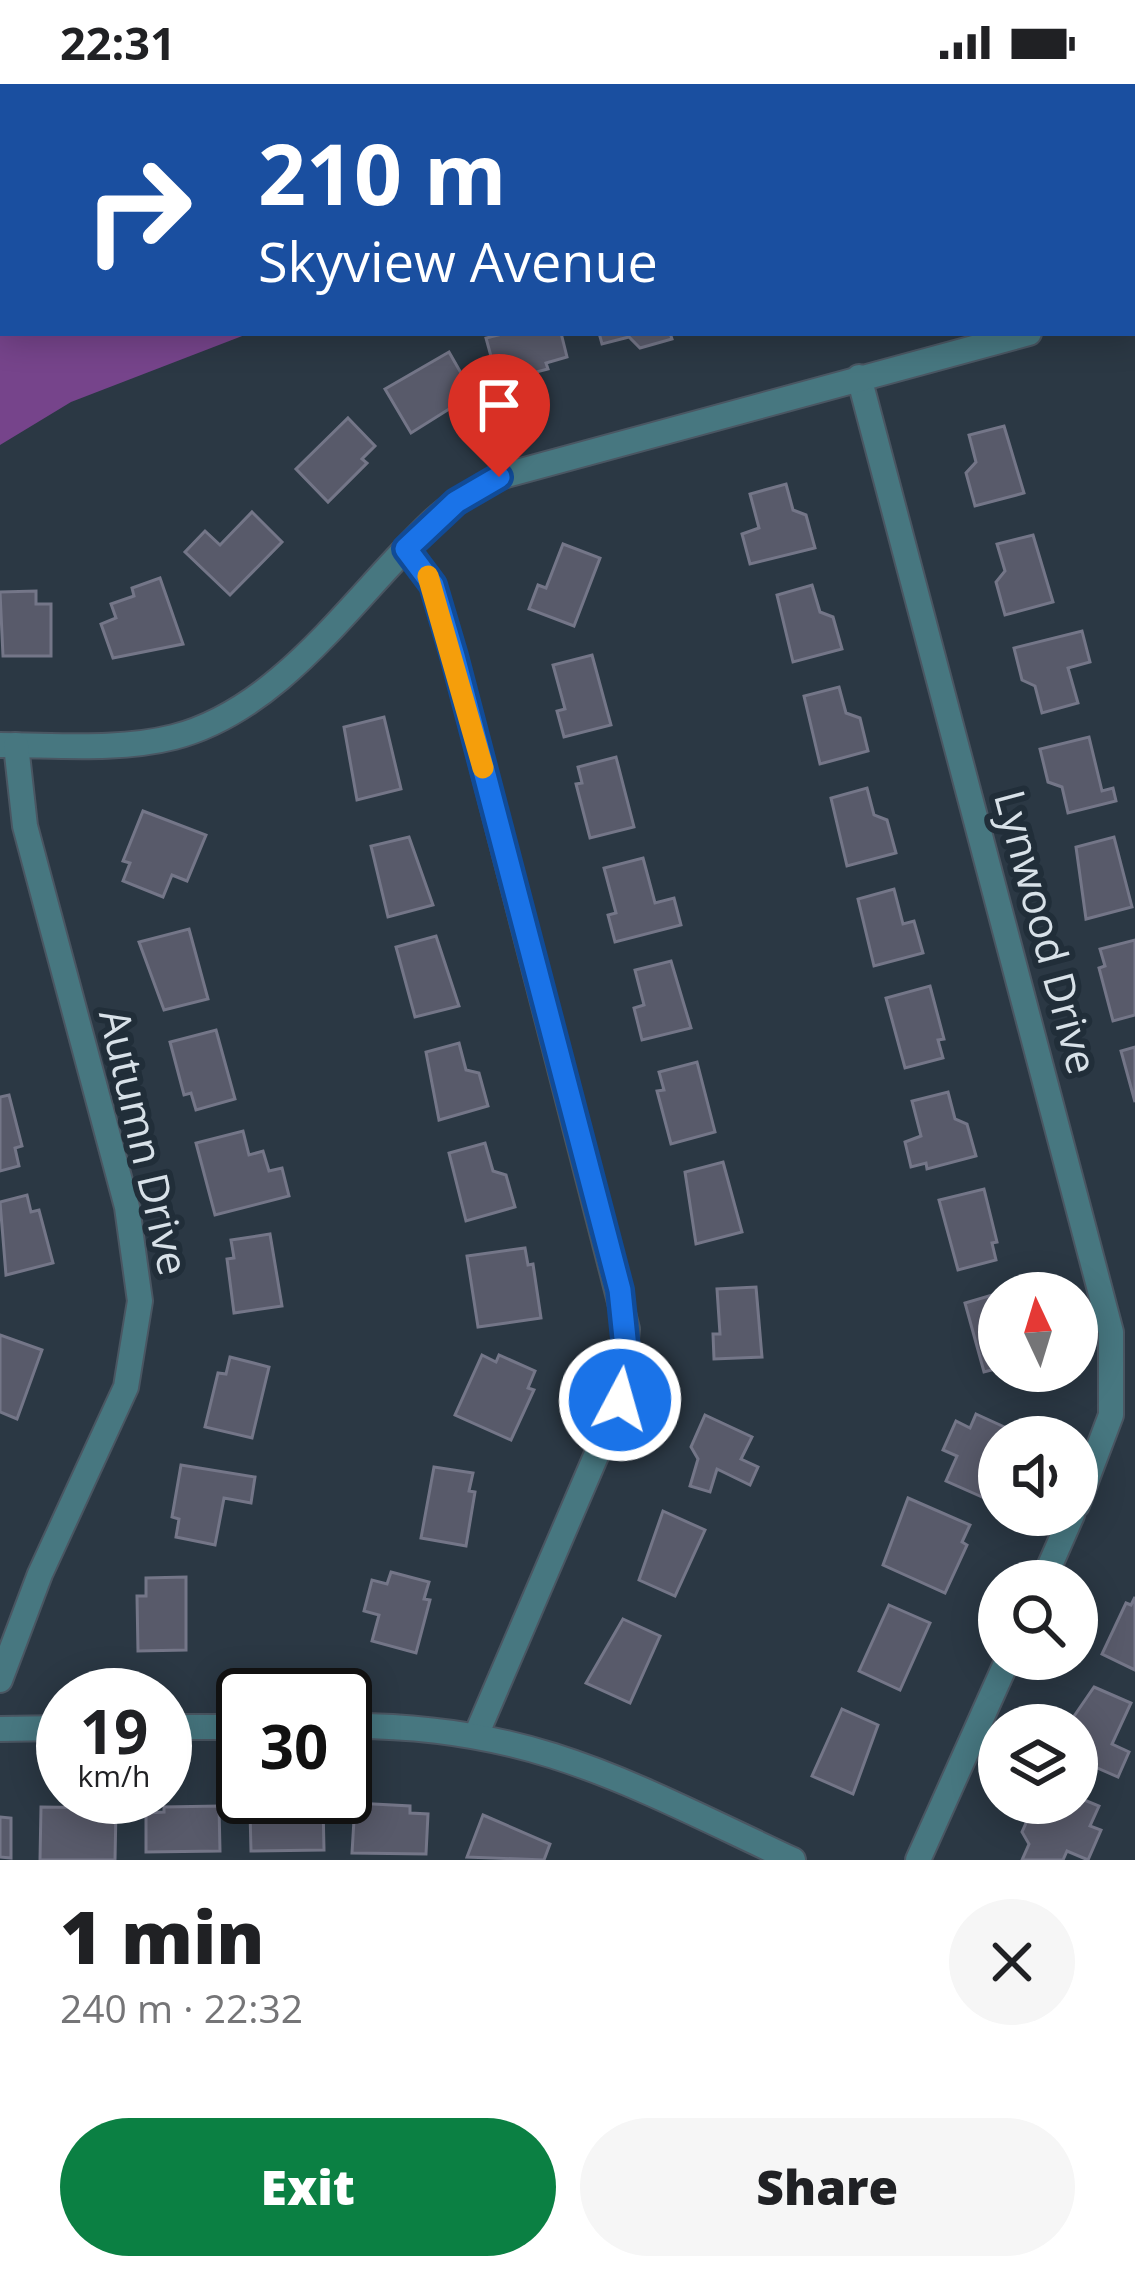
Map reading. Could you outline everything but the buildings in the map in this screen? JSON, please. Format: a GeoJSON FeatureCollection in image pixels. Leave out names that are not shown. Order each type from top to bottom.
{"type":"FeatureCollection","features":[{"type":"Feature","properties":{"kind":"street"},"geometry":{"type":"LineString","coordinates":[[8,745],[132,743],[174,737],[224,718],[285,671],[456,502],[532,464],[1017,336]]}},
{"type":"Feature","properties":{"kind":"street","name":"Lynwood Drive"},"geometry":{"type":"LineString","coordinates":[[859,377],[1111,1332],[1111,1415],[1098,1449]]}},
{"type":"Feature","properties":{"kind":"street"},"geometry":{"type":"LineString","coordinates":[[406,549],[433,585],[454,656],[627,1329],[620,1400],[477,1732]]}},
{"type":"Feature","properties":{"kind":"street","name":"Autumn Drive"},"geometry":{"type":"LineString","coordinates":[[0,1680],[40,1574],[126,1387],[140,1301],[128,1208],[8,745]]}},
{"type":"Feature","properties":{"kind":"street"},"geometry":{"type":"LineString","coordinates":[[918,1860],[999,1680]]}},
{"type":"Feature","properties":{"kind":"street"},"geometry":{"type":"LineString","coordinates":[[372,1727],[477,1732],[576,1760],[794,1860]]}},
{"type":"Feature","properties":{"kind":"street"},"geometry":{"type":"LineString","coordinates":[[0,1729],[36,1728]]}},
{"type":"Feature","properties":{"kind":"shaded area"},"geometry":{"type":"Polygon","coordinates":[[[0,336],[242,336],[71,402],[0,445],[0,336]]]}},
{"type":"Feature","properties":{"kind":"slow traffic"},"geometry":{"type":"LineString","coordinates":[[428,576],[483,768]]}},
{"type":"Feature","properties":{"kind":"route"},"geometry":{"type":"LineString","coordinates":[[499,477],[456,502],[406,549],[433,585],[454,656],[620,1290],[627,1358],[620,1400]]}}]}
